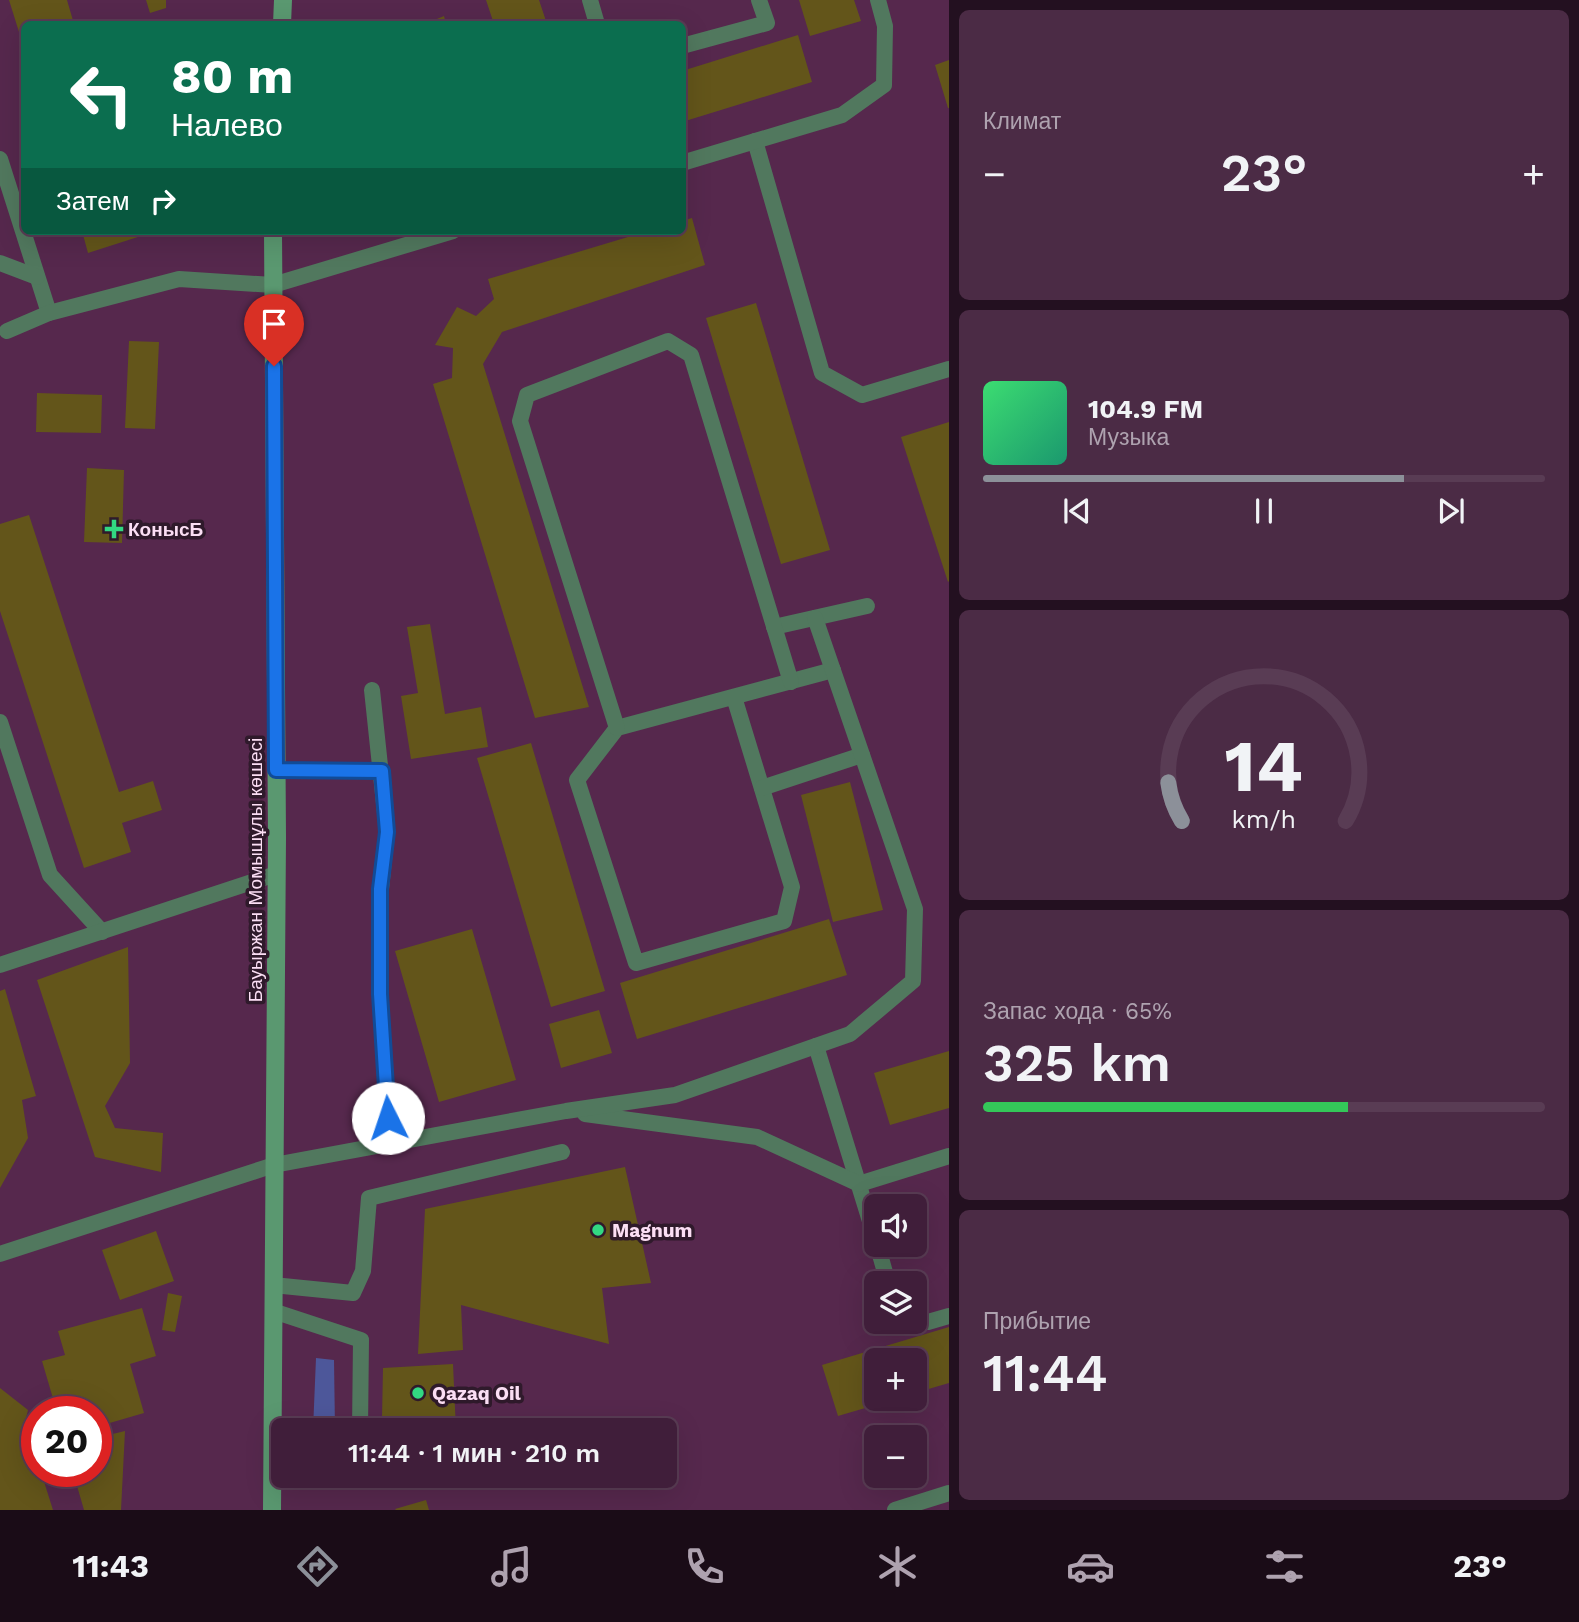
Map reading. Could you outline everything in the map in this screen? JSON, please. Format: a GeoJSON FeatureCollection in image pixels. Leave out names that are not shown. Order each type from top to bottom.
{"type":"FeatureCollection","features":[{"type":"Feature","properties":{"kind":"street"},"geometry":{"type":"LineString","coordinates":[[282,21],[283,0]]}},
{"type":"Feature","properties":{"kind":"street","name":"Бауыржан Момышұлы көшесі"},"geometry":{"type":"LineString","coordinates":[[272,1418],[276,874],[273,235]]}},
{"type":"Feature","properties":{"kind":"street","name":"Бауыржан Момышұлы көшесі"},"geometry":{"type":"LineString","coordinates":[[272,1488],[272,1510]]}},
{"type":"Feature","properties":{"kind":"lane"},"geometry":{"type":"LineString","coordinates":[[590,0],[596,21]]}},
{"type":"Feature","properties":{"kind":"lane"},"geometry":{"type":"LineString","coordinates":[[686,45],[767,23],[760,0]]}},
{"type":"Feature","properties":{"kind":"lane"},"geometry":{"type":"LineString","coordinates":[[686,162],[842,115],[884,85],[885,26],[878,0]]}},
{"type":"Feature","properties":{"kind":"lane"},"geometry":{"type":"LineString","coordinates":[[755,141],[822,373],[862,395],[949,369]]}},
{"type":"Feature","properties":{"kind":"lane"},"geometry":{"type":"LineString","coordinates":[[0,159],[21,226]]}},
{"type":"Feature","properties":{"kind":"lane"},"geometry":{"type":"LineString","coordinates":[[24,235],[48,313]]}},
{"type":"Feature","properties":{"kind":"lane"},"geometry":{"type":"LineString","coordinates":[[7,331],[48,313],[179,279],[273,285],[440,235]]}},
{"type":"Feature","properties":{"kind":"lane"},"geometry":{"type":"LineString","coordinates":[[0,263],[37,277]]}},
{"type":"Feature","properties":{"kind":"lane"},"geometry":{"type":"LineString","coordinates":[[617,728],[520,421],[527,395],[668,341],[691,355],[791,682]]}},
{"type":"Feature","properties":{"kind":"lane"},"geometry":{"type":"LineString","coordinates":[[774,627],[867,606]]}},
{"type":"Feature","properties":{"kind":"lane"},"geometry":{"type":"LineString","coordinates":[[0,1254],[274,1164],[566,1111],[675,1095],[850,1034],[913,981],[915,909],[815,618]]}},
{"type":"Feature","properties":{"kind":"lane"},"geometry":{"type":"LineString","coordinates":[[734,697],[792,887],[784,921],[636,963],[577,780],[617,728],[833,670]]}},
{"type":"Feature","properties":{"kind":"lane"},"geometry":{"type":"LineString","coordinates":[[372,690],[387,832],[380,889],[380,994],[389,1143]]}},
{"type":"Feature","properties":{"kind":"lane"},"geometry":{"type":"LineString","coordinates":[[0,722],[50,875],[102,932]]}},
{"type":"Feature","properties":{"kind":"lane"},"geometry":{"type":"LineString","coordinates":[[762,788],[862,755]]}},
{"type":"Feature","properties":{"kind":"lane"},"geometry":{"type":"LineString","coordinates":[[276,770],[382,771]]}},
{"type":"Feature","properties":{"kind":"lane"},"geometry":{"type":"LineString","coordinates":[[0,965],[276,874]]}},
{"type":"Feature","properties":{"kind":"lane"},"geometry":{"type":"LineString","coordinates":[[816,1046],[864,1201]]}},
{"type":"Feature","properties":{"kind":"lane"},"geometry":{"type":"LineString","coordinates":[[566,1111],[757,1137],[859,1184],[949,1156]]}},
{"type":"Feature","properties":{"kind":"lane"},"geometry":{"type":"LineString","coordinates":[[273,1285],[353,1293],[363,1271],[369,1198],[562,1152]]}},
{"type":"Feature","properties":{"kind":"lane"},"geometry":{"type":"LineString","coordinates":[[273,1311],[361,1340],[360,1418]]}},
{"type":"Feature","properties":{"kind":"lane"},"geometry":{"type":"LineString","coordinates":[[927,1322],[949,1316]]}},
{"type":"Feature","properties":{"kind":"lane"},"geometry":{"type":"LineString","coordinates":[[895,1510],[949,1493]]}},
{"type":"Feature","properties":{"kind":"shaded area"},"geometry":{"type":"Polygon","coordinates":[[[316,1358],[334,1360],[335,1418],[314,1418],[316,1358]]]}},
{"type":"Feature","properties":{"kind":"building"},"geometry":{"type":"Polygon","coordinates":[[[9,0],[67,0],[73,21],[21,21],[21,38],[9,0]]]}},
{"type":"Feature","properties":{"kind":"building"},"geometry":{"type":"Polygon","coordinates":[[[146,0],[166,0],[166,8],[150,13],[146,0]]]}},
{"type":"Feature","properties":{"kind":"building"},"geometry":{"type":"Polygon","coordinates":[[[486,0],[539,0],[546,21],[493,21],[486,0]]]}},
{"type":"Feature","properties":{"kind":"building"},"geometry":{"type":"Polygon","coordinates":[[[799,0],[854,0],[861,21],[810,36],[799,0]]]}},
{"type":"Feature","properties":{"kind":"building"},"geometry":{"type":"Polygon","coordinates":[[[444,16],[445,21],[432,21],[444,16]]]}},
{"type":"Feature","properties":{"kind":"building"},"geometry":{"type":"Polygon","coordinates":[[[798,35],[812,82],[686,121],[686,70],[798,35]]]}},
{"type":"Feature","properties":{"kind":"building"},"geometry":{"type":"Polygon","coordinates":[[[949,60],[949,108],[948,108],[935,65],[949,60]]]}},
{"type":"Feature","properties":{"kind":"building"},"geometry":{"type":"Polygon","coordinates":[[[692,218],[705,265],[502,332],[483,364],[589,707],[535,718],[433,384],[452,378],[453,348],[435,345],[457,307],[476,316],[494,299],[488,279],[635,235],[686,235],[686,220],[692,218]]]}},
{"type":"Feature","properties":{"kind":"building"},"geometry":{"type":"Polygon","coordinates":[[[83,235],[141,236],[88,253],[83,235]]]}},
{"type":"Feature","properties":{"kind":"building"},"geometry":{"type":"Polygon","coordinates":[[[756,303],[830,550],[781,564],[706,318],[756,303]]]}},
{"type":"Feature","properties":{"kind":"building"},"geometry":{"type":"Polygon","coordinates":[[[129,341],[159,342],[155,429],[125,428],[129,341]]]}},
{"type":"Feature","properties":{"kind":"building"},"geometry":{"type":"Polygon","coordinates":[[[37,393],[102,395],[101,433],[36,432],[37,393]]]}},
{"type":"Feature","properties":{"kind":"building"},"geometry":{"type":"Polygon","coordinates":[[[949,422],[949,581],[948,582],[901,437],[949,422]]]}},
{"type":"Feature","properties":{"kind":"building"},"geometry":{"type":"Polygon","coordinates":[[[87,468],[124,470],[122,543],[84,542],[87,468]]]}},
{"type":"Feature","properties":{"kind":"building"},"geometry":{"type":"Polygon","coordinates":[[[29,515],[119,792],[153,781],[162,810],[122,823],[131,852],[84,868],[0,611],[0,524],[29,515]]]}},
{"type":"Feature","properties":{"kind":"building"},"geometry":{"type":"Polygon","coordinates":[[[430,624],[445,714],[481,707],[488,747],[411,759],[401,696],[418,693],[407,627],[430,624]]]}},
{"type":"Feature","properties":{"kind":"building"},"geometry":{"type":"Polygon","coordinates":[[[531,743],[605,991],[551,1007],[477,758],[531,743]]]}},
{"type":"Feature","properties":{"kind":"building"},"geometry":{"type":"Polygon","coordinates":[[[850,782],[883,910],[833,922],[801,795],[850,782]]]}},
{"type":"Feature","properties":{"kind":"building"},"geometry":{"type":"Polygon","coordinates":[[[829,919],[847,975],[637,1039],[620,983],[829,919]]]}},
{"type":"Feature","properties":{"kind":"building"},"geometry":{"type":"Polygon","coordinates":[[[472,929],[516,1080],[439,1102],[395,951],[472,929]]]}},
{"type":"Feature","properties":{"kind":"building"},"geometry":{"type":"Polygon","coordinates":[[[128,947],[130,1063],[105,1106],[115,1128],[163,1133],[161,1172],[95,1157],[37,980],[128,947]]]}},
{"type":"Feature","properties":{"kind":"building"},"geometry":{"type":"Polygon","coordinates":[[[5,989],[36,1096],[22,1100],[28,1138],[0,1188],[0,991],[5,989]]]}},
{"type":"Feature","properties":{"kind":"building"},"geometry":{"type":"Polygon","coordinates":[[[599,1010],[612,1053],[561,1068],[549,1024],[599,1010]]]}},
{"type":"Feature","properties":{"kind":"building"},"geometry":{"type":"Polygon","coordinates":[[[949,1051],[949,1108],[890,1125],[874,1073],[949,1051]]]}},
{"type":"Feature","properties":{"kind":"building"},"geometry":{"type":"Polygon","coordinates":[[[625,1167],[651,1283],[602,1288],[609,1344],[461,1305],[463,1350],[418,1354],[425,1209],[625,1167]]]}},
{"type":"Feature","properties":{"kind":"building"},"geometry":{"type":"Polygon","coordinates":[[[156,1231],[174,1281],[120,1300],[102,1250],[156,1231]]]}},
{"type":"Feature","properties":{"kind":"building"},"geometry":{"type":"Polygon","coordinates":[[[168,1293],[182,1296],[175,1332],[162,1330],[168,1293]]]}},
{"type":"Feature","properties":{"kind":"building"},"geometry":{"type":"Polygon","coordinates":[[[142,1308],[156,1356],[130,1364],[144,1413],[112,1422],[112,1396],[52,1396],[42,1361],[65,1355],[58,1331],[142,1308]]]}},
{"type":"Feature","properties":{"kind":"building"},"geometry":{"type":"Polygon","coordinates":[[[949,1327],[949,1383],[927,1389],[927,1348],[879,1348],[949,1327]]]}},
{"type":"Feature","properties":{"kind":"building"},"geometry":{"type":"Polygon","coordinates":[[[864,1352],[864,1408],[838,1416],[822,1365],[864,1352]]]}},
{"type":"Feature","properties":{"kind":"building","name":"Qazaq Oil"},"geometry":{"type":"Polygon","coordinates":[[[453,1364],[455,1418],[382,1418],[383,1368],[453,1364]]]}},
{"type":"Feature","properties":{"kind":"building"},"geometry":{"type":"Polygon","coordinates":[[[0,1388],[21,1404],[21,1487],[46,1487],[53,1510],[0,1510],[0,1388]]]}},
{"type":"Feature","properties":{"kind":"building"},"geometry":{"type":"Polygon","coordinates":[[[125,1431],[121,1510],[84,1510],[77,1487],[112,1487],[112,1434],[125,1431]]]}},
{"type":"Feature","properties":{"kind":"building"},"geometry":{"type":"Polygon","coordinates":[[[426,1500],[429,1510],[395,1509],[426,1500]]]}},
{"type":"Feature","properties":{"kind":"place","name":"КонысБ"},"geometry":{"type":"Point","coordinates":[114,529]}},
{"type":"Feature","properties":{"kind":"place","name":"Magnum"},"geometry":{"type":"Point","coordinates":[598,1230]}},
{"type":"Feature","properties":{"kind":"place","name":"Qazaq Oil"},"geometry":{"type":"Point","coordinates":[418,1393]}},
{"type":"Feature","properties":{"kind":"route"},"geometry":{"type":"LineString","coordinates":[[274,366],[276,770],[382,771],[387,832],[380,889],[380,994],[388,1118]]}}]}
